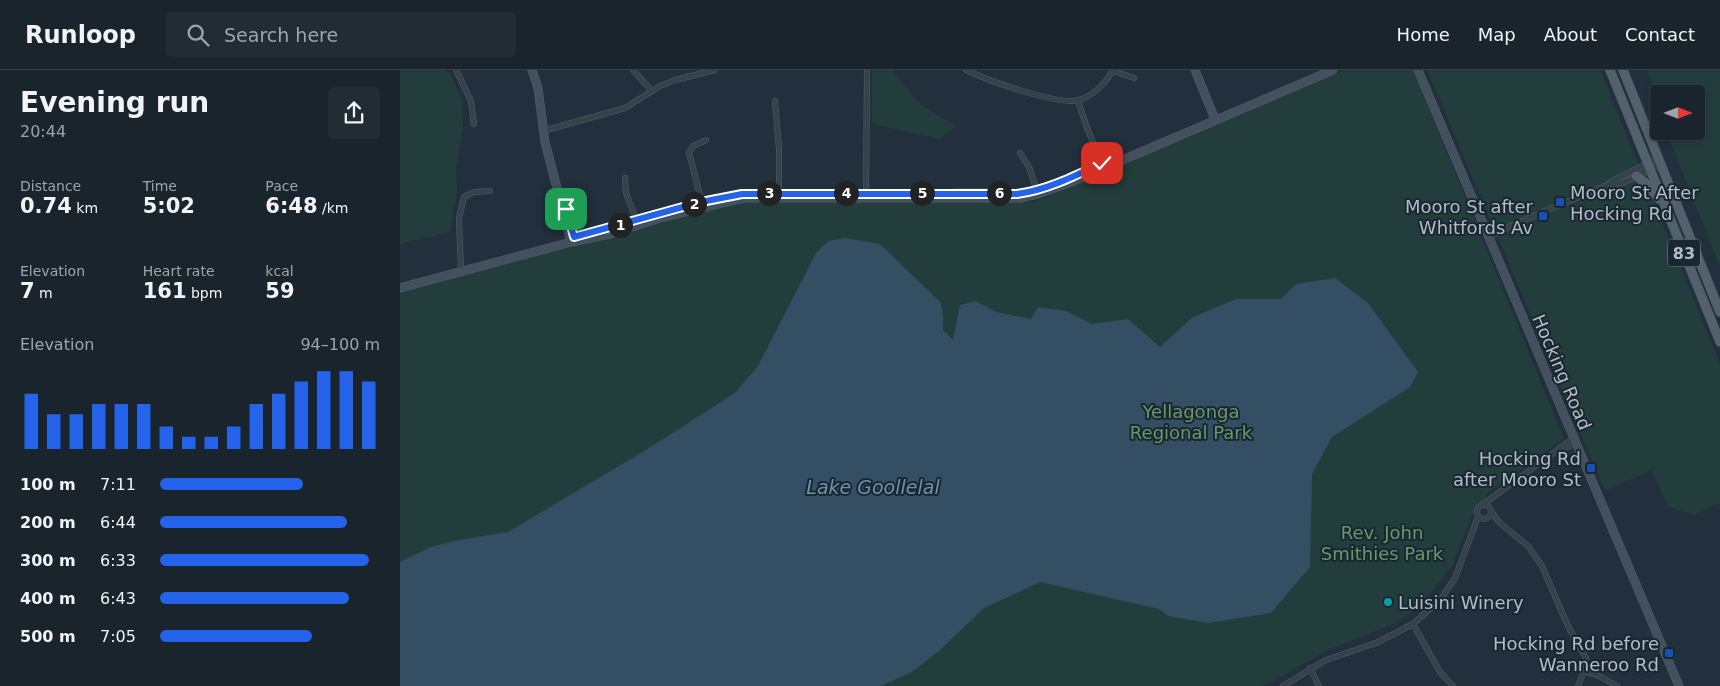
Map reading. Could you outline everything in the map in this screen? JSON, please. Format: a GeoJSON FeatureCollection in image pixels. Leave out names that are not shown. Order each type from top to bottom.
{"type":"FeatureCollection","features":[{"type":"Feature","properties":{"kind":"main road","name":"83"},"geometry":{"type":"LineString","coordinates":[[1610,70],[1720,342]]}},
{"type":"Feature","properties":{"kind":"main road","name":"83"},"geometry":{"type":"LineString","coordinates":[[1622,70],[1720,312]]}},
{"type":"Feature","properties":{"kind":"main road"},"geometry":{"type":"LineString","coordinates":[[1636,176],[1646,183],[1665,207]]}},
{"type":"Feature","properties":{"kind":"street"},"geometry":{"type":"LineString","coordinates":[[534,70],[545,130],[572,240]]}},
{"type":"Feature","properties":{"kind":"street"},"geometry":{"type":"LineString","coordinates":[[633,70],[652,91]]}},
{"type":"Feature","properties":{"kind":"street"},"geometry":{"type":"LineString","coordinates":[[545,130],[626,108],[652,91],[675,80],[715,70]]}},
{"type":"Feature","properties":{"kind":"street"},"geometry":{"type":"LineString","coordinates":[[866,196],[867,70]]}},
{"type":"Feature","properties":{"kind":"street"},"geometry":{"type":"LineString","coordinates":[[966,70],[1023,91],[1062,101],[1078,101],[1101,87],[1108,80],[1113,70],[1134,78]]}},
{"type":"Feature","properties":{"kind":"street"},"geometry":{"type":"LineString","coordinates":[[1197,70],[1216,116]]}},
{"type":"Feature","properties":{"kind":"street"},"geometry":{"type":"LineString","coordinates":[[400,284],[742,194],[866,196],[1017,194],[1037,192],[1322,70]]}},
{"type":"Feature","properties":{"kind":"street"},"geometry":{"type":"LineString","coordinates":[[1216,116],[1333,70]]}},
{"type":"Feature","properties":{"kind":"street","name":"Hocking Road"},"geometry":{"type":"LineString","coordinates":[[1418,70],[1679,686]]}},
{"type":"Feature","properties":{"kind":"street"},"geometry":{"type":"LineString","coordinates":[[456,71],[471,101],[474,124]]}},
{"type":"Feature","properties":{"kind":"street"},"geometry":{"type":"LineString","coordinates":[[775,101],[779,149],[779,195]]}},
{"type":"Feature","properties":{"kind":"street"},"geometry":{"type":"LineString","coordinates":[[1078,101],[1103,165]]}},
{"type":"Feature","properties":{"kind":"street"},"geometry":{"type":"LineString","coordinates":[[702,205],[689,153],[693,146],[706,140]]}},
{"type":"Feature","properties":{"kind":"street"},"geometry":{"type":"LineString","coordinates":[[1020,153],[1029,167],[1037,192]]}},
{"type":"Feature","properties":{"kind":"street"},"geometry":{"type":"LineString","coordinates":[[1607,185],[1611,186],[1636,176],[1660,161]]}},
{"type":"Feature","properties":{"kind":"street"},"geometry":{"type":"LineString","coordinates":[[1488,236],[1649,167]]}},
{"type":"Feature","properties":{"kind":"street"},"geometry":{"type":"LineString","coordinates":[[626,178],[626,193],[638,222]]}},
{"type":"Feature","properties":{"kind":"street"},"geometry":{"type":"LineString","coordinates":[[461,269],[459,218],[464,197],[474,192],[490,191]]}},
{"type":"Feature","properties":{"kind":"street"},"geometry":{"type":"LineString","coordinates":[[400,288],[461,269]]}},
{"type":"Feature","properties":{"kind":"street"},"geometry":{"type":"LineString","coordinates":[[1500,523],[1483,518],[1477,510],[1561,448],[1562,445],[1575,440]]}},
{"type":"Feature","properties":{"kind":"street"},"geometry":{"type":"LineString","coordinates":[[1283,686],[1326,660],[1376,643],[1414,624],[1441,598],[1455,578],[1475,526],[1483,518],[1490,516],[1490,510],[1497,494]]}},
{"type":"Feature","properties":{"kind":"street"},"geometry":{"type":"LineString","coordinates":[[1482,505],[1486,505],[1500,523],[1528,546],[1542,566],[1568,626],[1586,658],[1584,671],[1578,686]]}},
{"type":"Feature","properties":{"kind":"street"},"geometry":{"type":"LineString","coordinates":[[1414,624],[1440,672],[1452,686]]}},
{"type":"Feature","properties":{"kind":"street"},"geometry":{"type":"LineString","coordinates":[[1310,668],[1319,686]]}},
{"type":"Feature","properties":{"kind":"street"},"geometry":{"type":"LineString","coordinates":[[1584,671],[1613,682],[1617,686]]}},
{"type":"Feature","properties":{"kind":"green space"},"geometry":{"type":"Polygon","coordinates":[[[400,70],[445,70],[451,75],[462,100],[463,127],[456,169],[457,192],[450,232],[400,244],[400,70]]]}},
{"type":"Feature","properties":{"kind":"green space"},"geometry":{"type":"Polygon","coordinates":[[[872,70],[895,70],[895,74],[922,106],[956,126],[940,139],[872,124],[872,70]]]}},
{"type":"Feature","properties":{"kind":"green space","name":"Yellagonga Regional Park"},"geometry":{"type":"Polygon","coordinates":[[[1345,70],[1413,70],[1564,439],[1488,493],[1471,518],[1452,566],[1418,608],[1396,623],[1325,651],[1262,686],[400,686],[400,288],[745,202],[1034,202],[1345,70]]]}},
{"type":"Feature","properties":{"kind":"green space"},"geometry":{"type":"Polygon","coordinates":[[[1427,70],[1600,70],[1720,364],[1720,503],[1694,515],[1667,506],[1652,470],[1605,491],[1427,70]]]}},
{"type":"Feature","properties":{"kind":"green space"},"geometry":{"type":"Polygon","coordinates":[[[1647,70],[1720,70],[1720,267],[1670,140],[1705,140],[1705,85],[1653,85],[1647,70]]]}},
{"type":"Feature","properties":{"kind":"water","name":"Lake Goollelal"},"geometry":{"type":"Polygon","coordinates":[[[845,238],[880,244],[941,303],[943,330],[953,340],[960,305],[976,301],[996,312],[1031,319],[1038,307],[1066,311],[1092,324],[1128,319],[1160,347],[1193,317],[1236,299],[1281,299],[1296,284],[1335,278],[1368,303],[1418,372],[1410,387],[1332,437],[1312,474],[1310,567],[1271,613],[1208,623],[1168,616],[1159,609],[1040,582],[984,608],[939,651],[912,672],[881,686],[400,686],[400,562],[431,547],[508,532],[646,450],[735,393],[758,366],[816,253],[828,241],[845,238]]]}},
{"type":"Feature","properties":{"kind":"place","name":"Mooro St After Hocking Rd"},"geometry":{"type":"Point","coordinates":[1560,202]}},
{"type":"Feature","properties":{"kind":"place","name":"Mooro St after Whitfords Av"},"geometry":{"type":"Point","coordinates":[1543,216]}},
{"type":"Feature","properties":{"kind":"place","name":"Hocking Rd after Mooro St"},"geometry":{"type":"Point","coordinates":[1591,468]}},
{"type":"Feature","properties":{"kind":"place","name":"Luisini Winery"},"geometry":{"type":"Point","coordinates":[1388,602]}},
{"type":"Feature","properties":{"kind":"place","name":"Hocking Rd before Wanneroo Rd"},"geometry":{"type":"Point","coordinates":[1669,653]}},
{"type":"Feature","properties":{"kind":"route"},"geometry":{"type":"LineString","coordinates":[[566,209],[574,237],[701,202],[742,194],[1017,194],[1036,190],[1084,172],[1102,163]]}},
{"type":"Feature","properties":{"kind":"park label","name":"Rev. John Smithies Park"},"geometry":{"type":"Point","coordinates":[1382,542]}}]}
